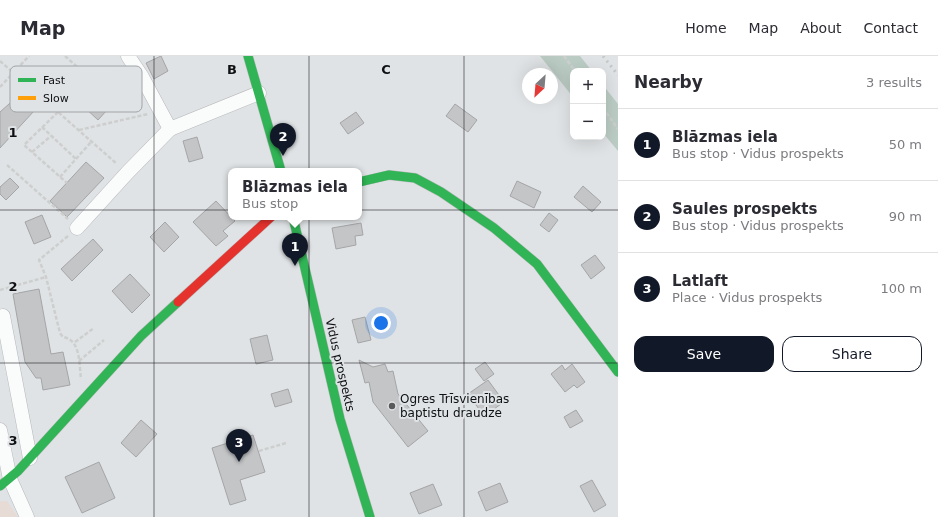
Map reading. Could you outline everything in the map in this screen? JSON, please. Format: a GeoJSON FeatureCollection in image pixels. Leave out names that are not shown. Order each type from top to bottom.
{"type":"FeatureCollection","features":[{"type":"Feature","properties":{"kind":"street"},"geometry":{"type":"LineString","coordinates":[[128,56],[135,66]]}},
{"type":"Feature","properties":{"kind":"street"},"geometry":{"type":"LineString","coordinates":[[248,56],[280,168]]}},
{"type":"Feature","properties":{"kind":"street"},"geometry":{"type":"LineString","coordinates":[[142,76],[170,129]]}},
{"type":"Feature","properties":{"kind":"street"},"geometry":{"type":"LineString","coordinates":[[77,228],[127,172],[170,129],[259,93]]}},
{"type":"Feature","properties":{"kind":"street"},"geometry":{"type":"LineString","coordinates":[[362,181],[389,175],[415,178],[441,192],[494,228],[537,264],[618,372]]}},
{"type":"Feature","properties":{"kind":"street"},"geometry":{"type":"LineString","coordinates":[[5,482],[30,458],[141,336],[268,220]]}},
{"type":"Feature","properties":{"kind":"street","name":"Vidus prospekts"},"geometry":{"type":"LineString","coordinates":[[294,220],[340,419],[370,517]]}},
{"type":"Feature","properties":{"kind":"street"},"geometry":{"type":"LineString","coordinates":[[3,316],[30,458]]}},
{"type":"Feature","properties":{"kind":"street"},"geometry":{"type":"LineString","coordinates":[[0,430],[5,482],[27,517]]}},
{"type":"Feature","properties":{"kind":"path"},"geometry":{"type":"LineString","coordinates":[[19,66],[29,56]]}},
{"type":"Feature","properties":{"kind":"path"},"geometry":{"type":"LineString","coordinates":[[65,56],[76,66]]}},
{"type":"Feature","properties":{"kind":"path"},"geometry":{"type":"LineString","coordinates":[[564,56],[573,68]]}},
{"type":"Feature","properties":{"kind":"path"},"geometry":{"type":"LineString","coordinates":[[0,61],[10,69]]}},
{"type":"Feature","properties":{"kind":"path"},"geometry":{"type":"LineString","coordinates":[[0,87],[10,75]]}},
{"type":"Feature","properties":{"kind":"path"},"geometry":{"type":"LineString","coordinates":[[79,130],[160,111]]}},
{"type":"Feature","properties":{"kind":"path"},"geometry":{"type":"LineString","coordinates":[[67,183],[24,145],[58,112],[127,172]]}},
{"type":"Feature","properties":{"kind":"path"},"geometry":{"type":"LineString","coordinates":[[606,112],[618,129]]}},
{"type":"Feature","properties":{"kind":"path"},"geometry":{"type":"LineString","coordinates":[[42,127],[76,159]]}},
{"type":"Feature","properties":{"kind":"path"},"geometry":{"type":"LineString","coordinates":[[32,152],[51,136]]}},
{"type":"Feature","properties":{"kind":"path"},"geometry":{"type":"LineString","coordinates":[[60,177],[91,142]]}},
{"type":"Feature","properties":{"kind":"path"},"geometry":{"type":"LineString","coordinates":[[7,165],[77,228],[39,260],[46,278],[60,333],[63,337],[70,338],[75,342],[84,400]]}},
{"type":"Feature","properties":{"kind":"path"},"geometry":{"type":"LineString","coordinates":[[0,290],[46,278]]}},
{"type":"Feature","properties":{"kind":"path"},"geometry":{"type":"LineString","coordinates":[[75,342],[94,328]]}},
{"type":"Feature","properties":{"kind":"path"},"geometry":{"type":"LineString","coordinates":[[79,361],[104,340]]}},
{"type":"Feature","properties":{"kind":"path"},"geometry":{"type":"LineString","coordinates":[[259,451],[286,443]]}},
{"type":"Feature","properties":{"kind":"shaded area"},"geometry":{"type":"Polygon","coordinates":[[[540,56],[580,56],[590,68],[570,68],[570,93],[558,78],[558,68],[550,68],[540,56]]]}},
{"type":"Feature","properties":{"kind":"shaded area"},"geometry":{"type":"Polygon","coordinates":[[[606,89],[618,104],[618,151],[606,137],[606,89]]]}},
{"type":"Feature","properties":{"kind":"shaded area"},"geometry":{"type":"Polygon","coordinates":[[[0,501],[7,501],[18,517],[0,517],[0,501]]]}},
{"type":"Feature","properties":{"kind":"building"},"geometry":{"type":"Polygon","coordinates":[[[161,56],[168,71],[154,79],[146,63],[161,56]]]}},
{"type":"Feature","properties":{"kind":"building"},"geometry":{"type":"Polygon","coordinates":[[[10,103],[10,112],[33,112],[0,148],[0,112],[10,103]]]}},
{"type":"Feature","properties":{"kind":"building"},"geometry":{"type":"Polygon","coordinates":[[[455,104],[477,120],[468,132],[446,116],[455,104]]]}},
{"type":"Feature","properties":{"kind":"building"},"geometry":{"type":"Polygon","coordinates":[[[89,112],[105,112],[98,120],[89,112]]]}},
{"type":"Feature","properties":{"kind":"building"},"geometry":{"type":"Polygon","coordinates":[[[356,112],[364,123],[348,134],[340,123],[356,112]]]}},
{"type":"Feature","properties":{"kind":"building"},"geometry":{"type":"Polygon","coordinates":[[[197,137],[203,158],[189,162],[183,141],[197,137]]]}},
{"type":"Feature","properties":{"kind":"building"},"geometry":{"type":"Polygon","coordinates":[[[86,162],[104,178],[67,217],[50,201],[86,162]]]}},
{"type":"Feature","properties":{"kind":"building"},"geometry":{"type":"Polygon","coordinates":[[[10,178],[19,187],[6,200],[0,194],[0,187],[10,178]]]}},
{"type":"Feature","properties":{"kind":"building"},"geometry":{"type":"Polygon","coordinates":[[[517,181],[541,192],[534,208],[510,196],[517,181]]]}},
{"type":"Feature","properties":{"kind":"building"},"geometry":{"type":"Polygon","coordinates":[[[583,186],[601,202],[592,212],[574,197],[583,186]]]}},
{"type":"Feature","properties":{"kind":"building"},"geometry":{"type":"Polygon","coordinates":[[[216,201],[228,214],[228,220],[235,221],[223,231],[228,236],[216,246],[193,222],[216,201]]]}},
{"type":"Feature","properties":{"kind":"building"},"geometry":{"type":"Polygon","coordinates":[[[549,213],[558,220],[549,232],[540,225],[549,213]]]}},
{"type":"Feature","properties":{"kind":"building"},"geometry":{"type":"Polygon","coordinates":[[[42,215],[51,237],[34,244],[25,222],[42,215]]]}},
{"type":"Feature","properties":{"kind":"building"},"geometry":{"type":"Polygon","coordinates":[[[165,222],[179,237],[164,252],[150,237],[165,222]]]}},
{"type":"Feature","properties":{"kind":"building"},"geometry":{"type":"Polygon","coordinates":[[[361,223],[363,235],[355,236],[356,245],[336,249],[332,228],[361,223]]]}},
{"type":"Feature","properties":{"kind":"building"},"geometry":{"type":"Polygon","coordinates":[[[93,239],[103,250],[72,281],[61,269],[93,239]]]}},
{"type":"Feature","properties":{"kind":"building"},"geometry":{"type":"Polygon","coordinates":[[[595,255],[605,268],[591,279],[581,265],[595,255]]]}},
{"type":"Feature","properties":{"kind":"building"},"geometry":{"type":"Polygon","coordinates":[[[130,274],[150,295],[132,313],[112,291],[130,274]]]}},
{"type":"Feature","properties":{"kind":"building"},"geometry":{"type":"Polygon","coordinates":[[[39,289],[51,354],[63,352],[70,385],[43,390],[41,378],[36,378],[25,362],[13,294],[39,289]]]}},
{"type":"Feature","properties":{"kind":"building"},"geometry":{"type":"Polygon","coordinates":[[[365,317],[371,340],[358,343],[352,320],[365,317]]]}},
{"type":"Feature","properties":{"kind":"building"},"geometry":{"type":"Polygon","coordinates":[[[267,335],[273,360],[256,364],[250,339],[267,335]]]}},
{"type":"Feature","properties":{"kind":"building","name":"Ogres Trīsvienības baptistu draudze"},"geometry":{"type":"Polygon","coordinates":[[[359,360],[373,367],[385,364],[388,372],[393,371],[398,394],[428,431],[408,447],[373,402],[369,382],[365,383],[359,360]]]}},
{"type":"Feature","properties":{"kind":"building"},"geometry":{"type":"Polygon","coordinates":[[[485,362],[494,374],[484,381],[475,369],[485,362]]]}},
{"type":"Feature","properties":{"kind":"building"},"geometry":{"type":"Polygon","coordinates":[[[572,364],[585,382],[577,388],[574,385],[565,392],[551,374],[562,365],[565,370],[572,364]]]}},
{"type":"Feature","properties":{"kind":"building"},"geometry":{"type":"Polygon","coordinates":[[[488,380],[504,402],[484,416],[468,394],[488,380]]]}},
{"type":"Feature","properties":{"kind":"building"},"geometry":{"type":"Polygon","coordinates":[[[288,389],[292,402],[275,407],[271,394],[288,389]]]}},
{"type":"Feature","properties":{"kind":"building"},"geometry":{"type":"Polygon","coordinates":[[[576,410],[583,421],[570,428],[564,417],[576,410]]]}},
{"type":"Feature","properties":{"kind":"building"},"geometry":{"type":"Polygon","coordinates":[[[141,420],[157,434],[136,457],[121,443],[141,420]]]}},
{"type":"Feature","properties":{"kind":"building"},"geometry":{"type":"Polygon","coordinates":[[[253,435],[265,472],[240,480],[246,500],[230,505],[212,448],[253,435]]]}},
{"type":"Feature","properties":{"kind":"building"},"geometry":{"type":"Polygon","coordinates":[[[99,462],[115,498],[82,513],[65,477],[99,462]]]}},
{"type":"Feature","properties":{"kind":"building"},"geometry":{"type":"Polygon","coordinates":[[[592,480],[606,505],[594,512],[580,486],[592,480]]]}},
{"type":"Feature","properties":{"kind":"building"},"geometry":{"type":"Polygon","coordinates":[[[500,483],[508,502],[486,511],[478,492],[500,483]]]}},
{"type":"Feature","properties":{"kind":"building"},"geometry":{"type":"Polygon","coordinates":[[[433,484],[442,505],[419,514],[410,493],[433,484]]]}},
{"type":"Feature","properties":{"kind":"railway"},"geometry":{"type":"LineString","coordinates":[[603,56],[618,75]]}},
{"type":"Feature","properties":{"kind":"traffic: fast"},"geometry":{"type":"LineString","coordinates":[[248,56],[280,168]]}},
{"type":"Feature","properties":{"kind":"traffic: fast"},"geometry":{"type":"LineString","coordinates":[[362,181],[389,175],[415,178],[441,192],[494,228],[537,264],[618,372]]}},
{"type":"Feature","properties":{"kind":"traffic: fast"},"geometry":{"type":"LineString","coordinates":[[294,220],[340,419],[370,517]]}},
{"type":"Feature","properties":{"kind":"traffic: fast"},"geometry":{"type":"LineString","coordinates":[[0,486],[18,471],[141,336],[178,302]]}},
{"type":"Feature","properties":{"kind":"traffic: jam"},"geometry":{"type":"LineString","coordinates":[[178,302],[268,220]]}},
{"type":"Feature","properties":{"kind":"place","name":"Saules prospekts"},"geometry":{"type":"Point","coordinates":[283,156]}},
{"type":"Feature","properties":{"kind":"place","name":"Blāzmas iela"},"geometry":{"type":"Point","coordinates":[295,266]}},
{"type":"Feature","properties":{"kind":"place","name":"Ogres Trīsvienības baptistu draudze"},"geometry":{"type":"Point","coordinates":[392,406]}},
{"type":"Feature","properties":{"kind":"place","name":"Latlaft"},"geometry":{"type":"Point","coordinates":[239,462]}}]}
